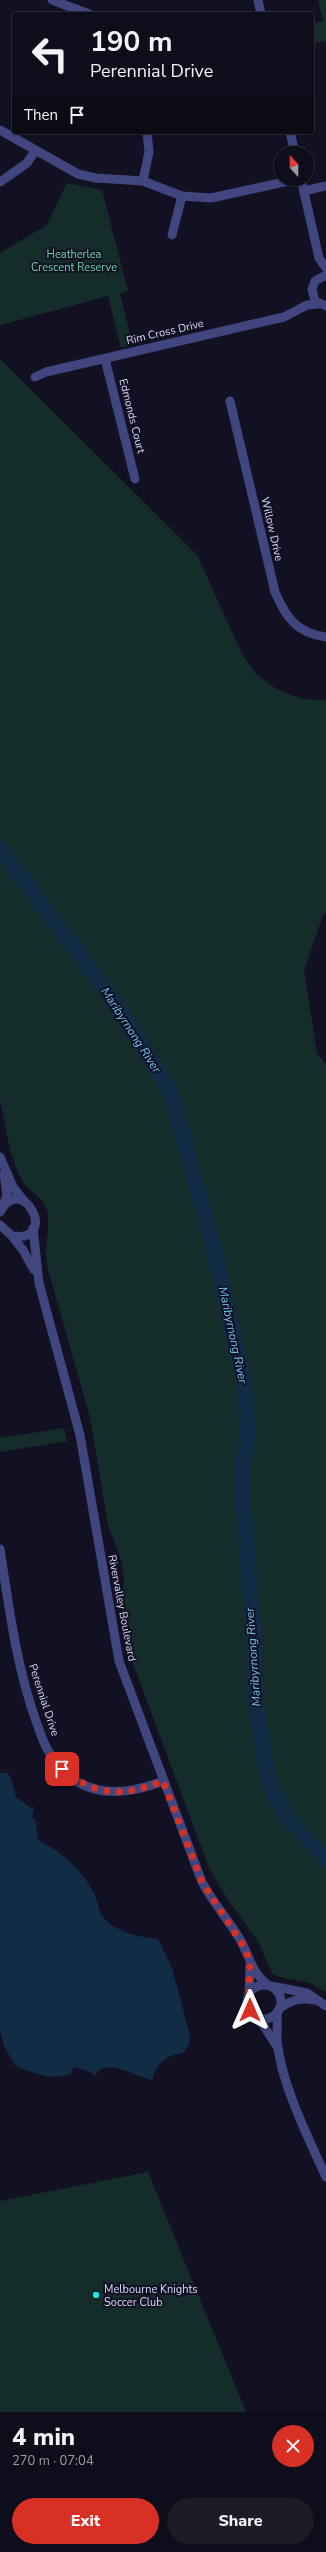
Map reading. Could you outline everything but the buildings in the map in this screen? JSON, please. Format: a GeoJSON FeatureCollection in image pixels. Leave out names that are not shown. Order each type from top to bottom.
{"type":"FeatureCollection","features":[{"type":"Feature","properties":{"kind":"street"},"geometry":{"type":"LineString","coordinates":[[52,0],[84,12]]}},
{"type":"Feature","properties":{"kind":"street"},"geometry":{"type":"LineString","coordinates":[[258,0],[261,12]]}},
{"type":"Feature","properties":{"kind":"street"},"geometry":{"type":"LineString","coordinates":[[0,130],[78,174],[96,178],[143,181],[182,196],[212,198],[274,185]]}},
{"type":"Feature","properties":{"kind":"street"},"geometry":{"type":"LineString","coordinates":[[143,181],[149,152],[147,134]]}},
{"type":"Feature","properties":{"kind":"street"},"geometry":{"type":"LineString","coordinates":[[290,134],[293,146]]}},
{"type":"Feature","properties":{"kind":"street"},"geometry":{"type":"LineString","coordinates":[[0,182],[27,163],[35,151]]}},
{"type":"Feature","properties":{"kind":"street"},"geometry":{"type":"LineString","coordinates":[[302,186],[319,258],[326,268]]}},
{"type":"Feature","properties":{"kind":"street"},"geometry":{"type":"LineString","coordinates":[[304,191],[326,186]]}},
{"type":"Feature","properties":{"kind":"street"},"geometry":{"type":"LineString","coordinates":[[172,235],[182,196]]}},
{"type":"Feature","properties":{"kind":"street"},"geometry":{"type":"LineString","coordinates":[[319,258],[313,297],[323,307]]}},
{"type":"Feature","properties":{"kind":"street"},"geometry":{"type":"LineString","coordinates":[[314,285],[326,275]]}},
{"type":"Feature","properties":{"kind":"street","name":"Rim Cross Drive"},"geometry":{"type":"LineString","coordinates":[[300,308],[314,285]]}},
{"type":"Feature","properties":{"kind":"street","name":"Rim Cross Drive"},"geometry":{"type":"LineString","coordinates":[[35,377],[46,372],[284,317],[300,308],[323,307]]}},
{"type":"Feature","properties":{"kind":"street","name":"Edmonds Court"},"geometry":{"type":"LineString","coordinates":[[105,359],[135,479]]}},
{"type":"Feature","properties":{"kind":"street","name":"Willow Drive"},"geometry":{"type":"LineString","coordinates":[[230,401],[274,592],[288,618],[311,635],[326,637]]}},
{"type":"Feature","properties":{"kind":"street"},"geometry":{"type":"LineString","coordinates":[[0,1157],[7,1195],[1,1210]]}},
{"type":"Feature","properties":{"kind":"street"},"geometry":{"type":"LineString","coordinates":[[3,1167],[13,1187],[24,1201]]}},
{"type":"Feature","properties":{"kind":"street"},"geometry":{"type":"LineString","coordinates":[[1,1210],[12,1201],[24,1201]]}},
{"type":"Feature","properties":{"kind":"street","name":"Rivervalley Boulevard"},"geometry":{"type":"LineString","coordinates":[[24,1201],[34,1210],[35,1222],[33,1228],[39,1283],[80,1435],[118,1661],[202,1882],[211,1899],[238,1936],[250,1964],[269,1986]]}},
{"type":"Feature","properties":{"kind":"street","name":"Rivervalley Boulevard"},"geometry":{"type":"LineString","coordinates":[[0,1225],[6,1234],[23,1250],[39,1283]]}},
{"type":"Feature","properties":{"kind":"street"},"geometry":{"type":"LineString","coordinates":[[6,1234],[23,1236],[33,1228]]}},
{"type":"Feature","properties":{"kind":"street","name":"Perennial Drive"},"geometry":{"type":"LineString","coordinates":[[0,1549],[17,1655],[24,1684],[39,1729],[55,1762],[83,1784],[107,1792],[130,1792],[163,1781]]}},
{"type":"Feature","properties":{"kind":"street","name":"Rivervalley Boulevard"},"geometry":{"type":"LineString","coordinates":[[248,1998],[250,1964]]}},
{"type":"Feature","properties":{"kind":"street"},"geometry":{"type":"LineString","coordinates":[[269,1986],[280,1996],[278,2011],[279,2050],[297,2111],[326,2176]]}},
{"type":"Feature","properties":{"kind":"street"},"geometry":{"type":"LineString","coordinates":[[279,2050],[258,2017],[250,2010],[248,1998],[253,1989],[269,1986],[307,1993],[326,2006]]}},
{"type":"Feature","properties":{"kind":"street"},"geometry":{"type":"LineString","coordinates":[[258,2017],[268,2018],[290,2001],[298,1999],[316,2000]]}},
{"type":"Feature","properties":{"kind":"green space"},"geometry":{"type":"Polygon","coordinates":[[[318,0],[326,0],[326,41],[314,44],[314,23],[323,21],[318,0]]]}},
{"type":"Feature","properties":{"kind":"green space","name":"Heatherlea Crescent Reserve"},"geometry":{"type":"Polygon","coordinates":[[[67,183],[102,190],[128,291],[120,294],[133,345],[121,348],[108,296],[0,325],[0,253],[47,225],[67,183]]]}},
{"type":"Feature","properties":{"kind":"green space"},"geometry":{"type":"Polygon","coordinates":[[[0,359],[197,555],[243,656],[257,675],[278,690],[303,699],[326,700],[326,912],[323,915],[304,971],[317,1053],[326,1065],[326,1992],[310,1983],[279,1977],[272,1973],[259,1943],[226,1897],[209,1868],[128,1650],[121,1613],[124,1578],[122,1562],[108,1525],[90,1418],[47,1265],[47,1210],[39,1197],[28,1188],[22,1180],[8,1141],[0,1100],[0,359]]]}},
{"type":"Feature","properties":{"kind":"green space"},"geometry":{"type":"Polygon","coordinates":[[[64,1428],[67,1441],[0,1452],[0,1438],[64,1428]]]}},
{"type":"Feature","properties":{"kind":"green space"},"geometry":{"type":"Polygon","coordinates":[[[148,2172],[246,2412],[0,2412],[0,2201],[148,2172]]]}},
{"type":"Feature","properties":{"kind":"water"},"geometry":{"type":"Polygon","coordinates":[[[0,1773],[7,1773],[10,1776],[16,1797],[31,1808],[34,1807],[32,1817],[36,1821],[38,1840],[47,1844],[77,1869],[94,1893],[103,1917],[120,1930],[144,1937],[158,1939],[172,1968],[190,2036],[189,2044],[183,2053],[167,2058],[163,2061],[156,2069],[152,2080],[125,2070],[111,2067],[99,2070],[95,2076],[91,2072],[74,2067],[71,2074],[64,2076],[57,2077],[42,2075],[15,2065],[4,2046],[0,2030],[0,1773]]]}},
{"type":"Feature","properties":{"kind":"waterway","name":"Maribyrnong River"},"geometry":{"type":"LineString","coordinates":[[0,849],[117,1005],[171,1093],[212,1242],[244,1381],[248,1435],[243,1465],[243,1497],[254,1641],[255,1698],[270,1785],[287,1817],[326,1860]]}},
{"type":"Feature","properties":{"kind":"place","name":"Melbourne Knights Soccer Club"},"geometry":{"type":"Point","coordinates":[96,2295]}},
{"type":"Feature","properties":{"kind":"route"},"geometry":{"type":"LineString","coordinates":[[62,1769],[83,1784],[94,1789],[107,1792],[130,1792],[140,1790],[163,1781],[202,1882],[211,1899],[238,1936],[246,1950],[250,1964],[248,2004],[250,2010]]}}]}
